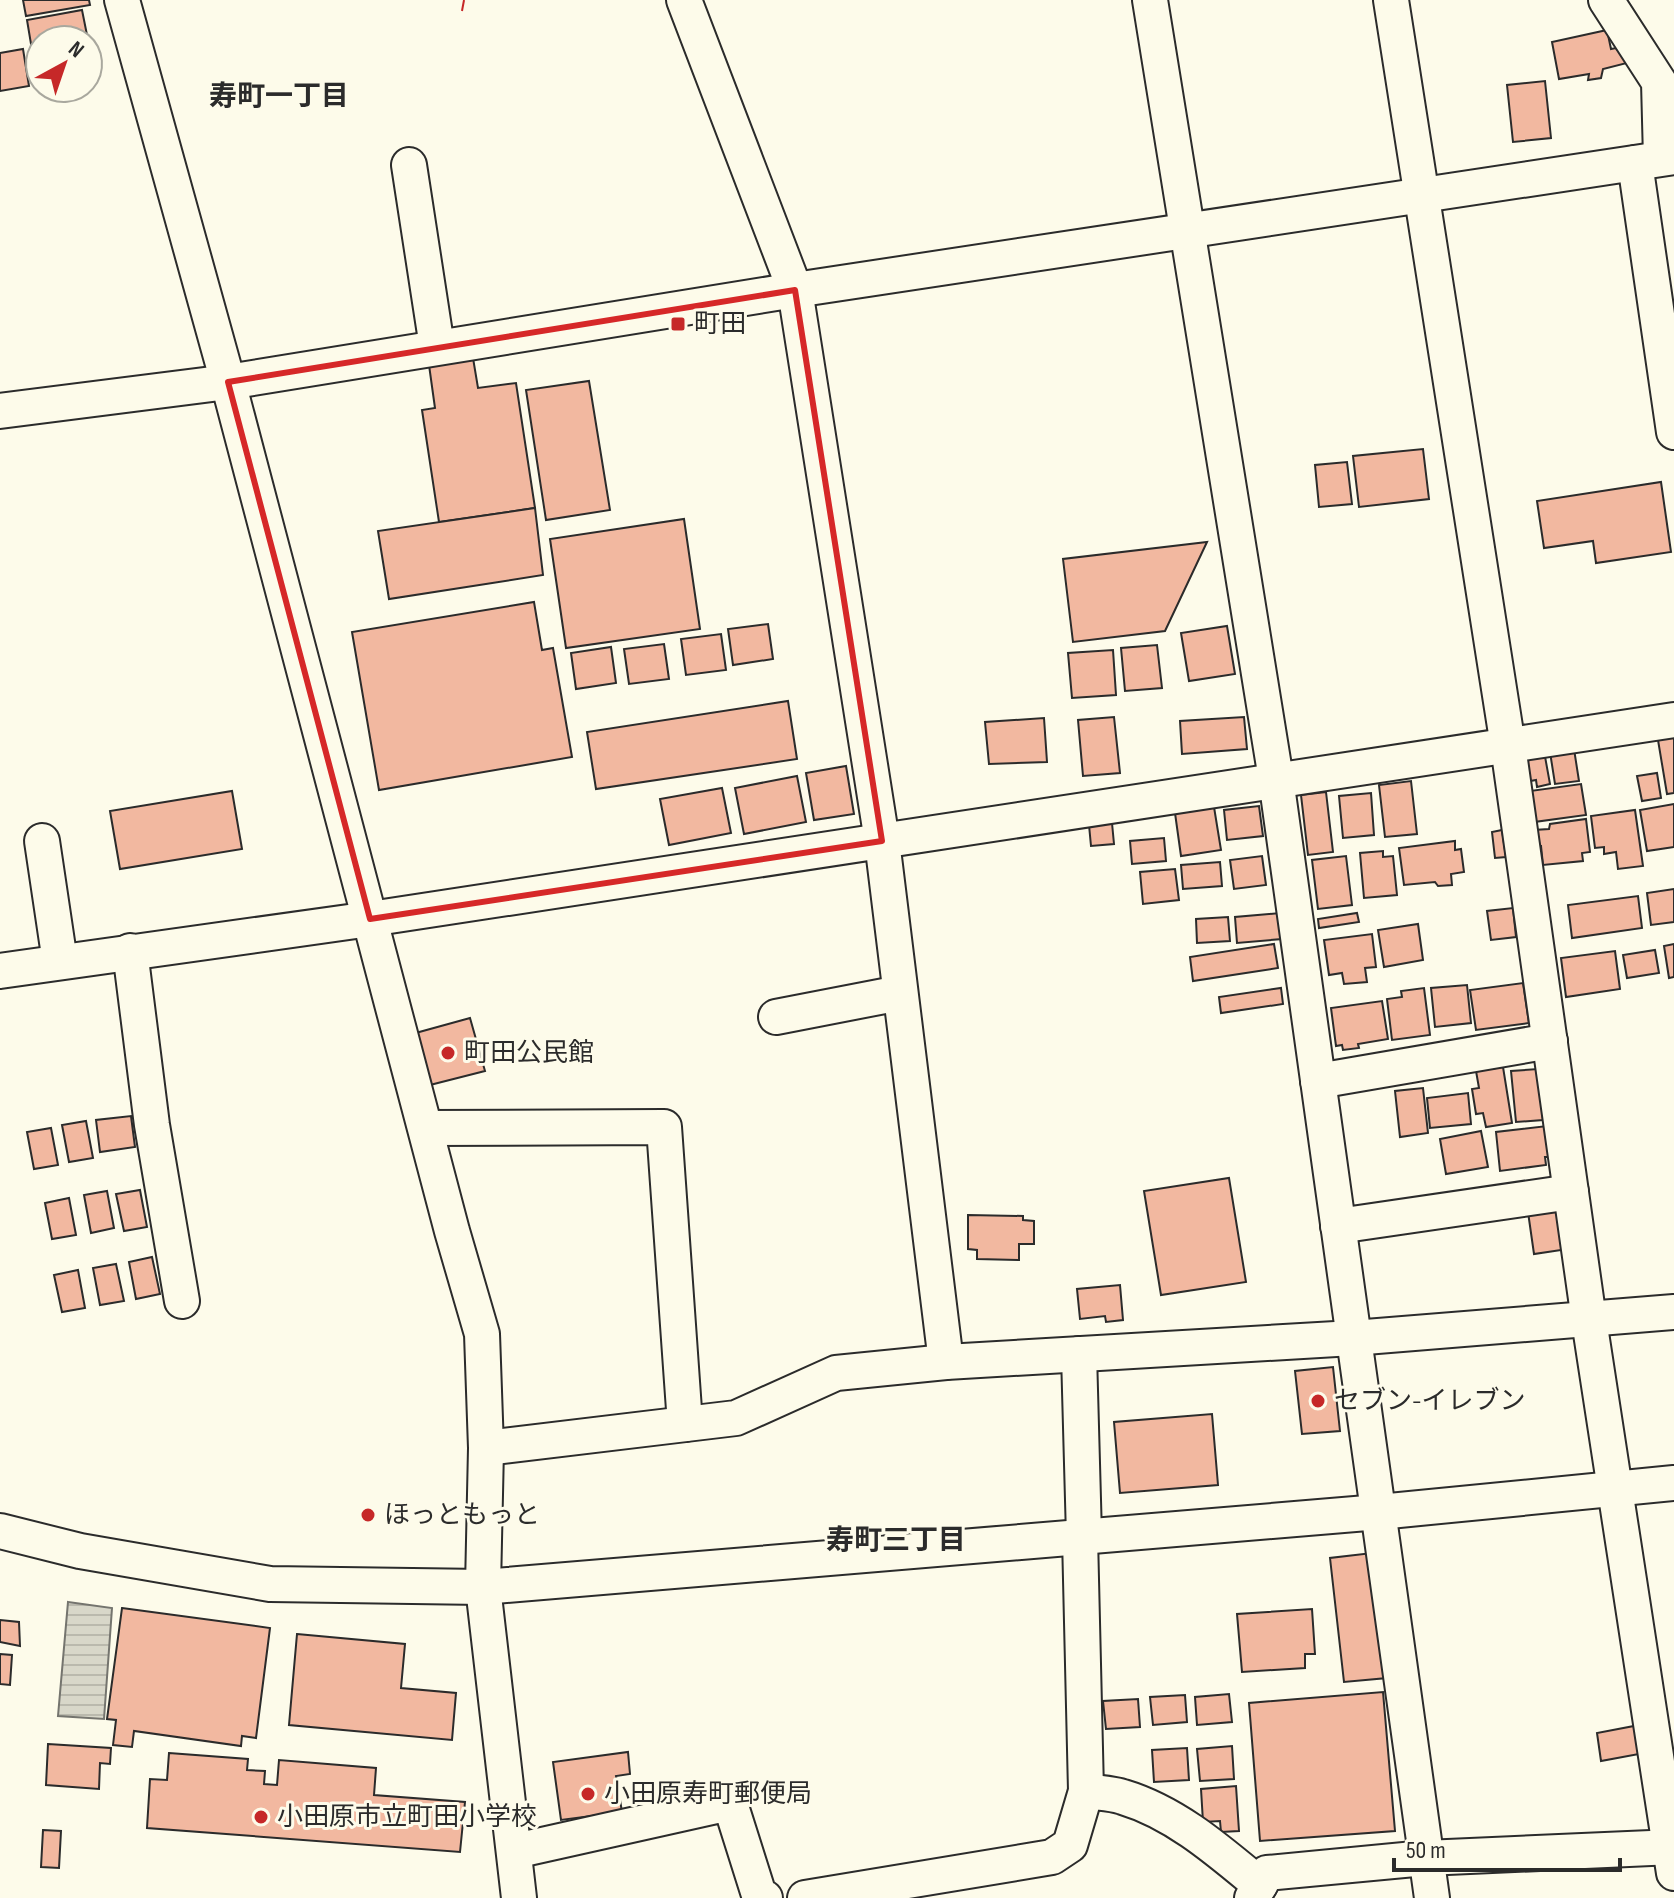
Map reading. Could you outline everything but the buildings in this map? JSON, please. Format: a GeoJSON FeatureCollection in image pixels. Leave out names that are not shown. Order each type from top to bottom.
{"type":"FeatureCollection","features":[{"type":"Feature","properties":{"kind":"street"},"geometry":{"type":"LineString","coordinates":[[122,0],[228,382],[482,1334],[486,1448],[483,1587],[519,1898]]}},
{"type":"Feature","properties":{"kind":"street"},"geometry":{"type":"LineString","coordinates":[[684,0],[795,290],[882,841],[946,1362]]}},
{"type":"Feature","properties":{"kind":"street"},"geometry":{"type":"LineString","coordinates":[[1150,0],[1276,779],[1432,1898]]}},
{"type":"Feature","properties":{"kind":"street"},"geometry":{"type":"LineString","coordinates":[[1086,1791],[1124,1797],[1171,1818],[1213,1845],[1256,1891],[1267,1873],[1425,1858],[1673,1856],[1589,1320],[1508,746],[1391,0]]}},
{"type":"Feature","properties":{"kind":"street"},"geometry":{"type":"LineString","coordinates":[[1606,0],[1659,82],[1657,159],[1674,432]]}},
{"type":"Feature","properties":{"kind":"street"},"geometry":{"type":"LineString","coordinates":[[0,411],[228,382],[795,290],[1657,159]]}},
{"type":"Feature","properties":{"kind":"street"},"geometry":{"type":"LineString","coordinates":[[409,165],[437,347]]}},
{"type":"Feature","properties":{"kind":"street"},"geometry":{"type":"LineString","coordinates":[[0,971],[370,919],[1674,720]]}},
{"type":"Feature","properties":{"kind":"street"},"geometry":{"type":"LineString","coordinates":[[42,841],[60,962]]}},
{"type":"Feature","properties":{"kind":"street"},"geometry":{"type":"LineString","coordinates":[[130,951],[152,1125],[182,1301]]}},
{"type":"Feature","properties":{"kind":"street"},"geometry":{"type":"LineString","coordinates":[[776,1017],[900,993]]}},
{"type":"Feature","properties":{"kind":"street"},"geometry":{"type":"LineString","coordinates":[[1318,1081],[1550,1041]]}},
{"type":"Feature","properties":{"kind":"street"},"geometry":{"type":"LineString","coordinates":[[426,1128],[664,1127],[685,1424]]}},
{"type":"Feature","properties":{"kind":"street"},"geometry":{"type":"LineString","coordinates":[[1338,1226],[1571,1192]]}},
{"type":"Feature","properties":{"kind":"street"},"geometry":{"type":"LineString","coordinates":[[486,1448],[736,1418],[836,1373],[946,1362],[1353,1338],[1674,1312]]}},
{"type":"Feature","properties":{"kind":"street"},"geometry":{"type":"LineString","coordinates":[[805,1898],[1052,1857],[1070,1845],[1086,1791],[1079,1354]]}},
{"type":"Feature","properties":{"kind":"street"},"geometry":{"type":"LineString","coordinates":[[0,1531],[80,1551],[270,1584],[483,1587],[1379,1512],[1674,1483]]}},
{"type":"Feature","properties":{"kind":"street"},"geometry":{"type":"LineString","coordinates":[[515,1851],[730,1803],[760,1898],[765,1898]]}},
{"type":"Feature","properties":{"kind":"highlighted area"},"geometry":{"type":"Polygon","coordinates":[[[795,290],[882,841],[370,919],[228,382],[795,290]]]}},
{"type":"Feature","properties":{"kind":"shaded area"},"geometry":{"type":"Polygon","coordinates":[[[68,1602],[112,1608],[104,1719],[58,1716],[68,1602]]]}},
{"type":"Feature","properties":{"kind":"power"},"geometry":{"type":"LineString","coordinates":[[462,11],[464,0]]}},
{"type":"Feature","properties":{"kind":"place","name":"町田"},"geometry":{"type":"Point","coordinates":[678,324]}},
{"type":"Feature","properties":{"kind":"place","name":"町田公民館"},"geometry":{"type":"Point","coordinates":[448,1053]}},
{"type":"Feature","properties":{"kind":"place","name":"セブン-イレブン"},"geometry":{"type":"Point","coordinates":[1318,1401]}},
{"type":"Feature","properties":{"kind":"place","name":"ほっともっと"},"geometry":{"type":"Point","coordinates":[368,1515]}},
{"type":"Feature","properties":{"kind":"place","name":"小田原寿町郵便局"},"geometry":{"type":"Point","coordinates":[588,1794]}},
{"type":"Feature","properties":{"kind":"place","name":"小田原市立町田小学校"},"geometry":{"type":"Point","coordinates":[261,1817]}},
{"type":"Feature","properties":{"kind":"district","name":"寿町一丁目"},"geometry":{"type":"Point","coordinates":[279,96]}},
{"type":"Feature","properties":{"kind":"district","name":"寿町三丁目"},"geometry":{"type":"Point","coordinates":[896,1540]}}]}
